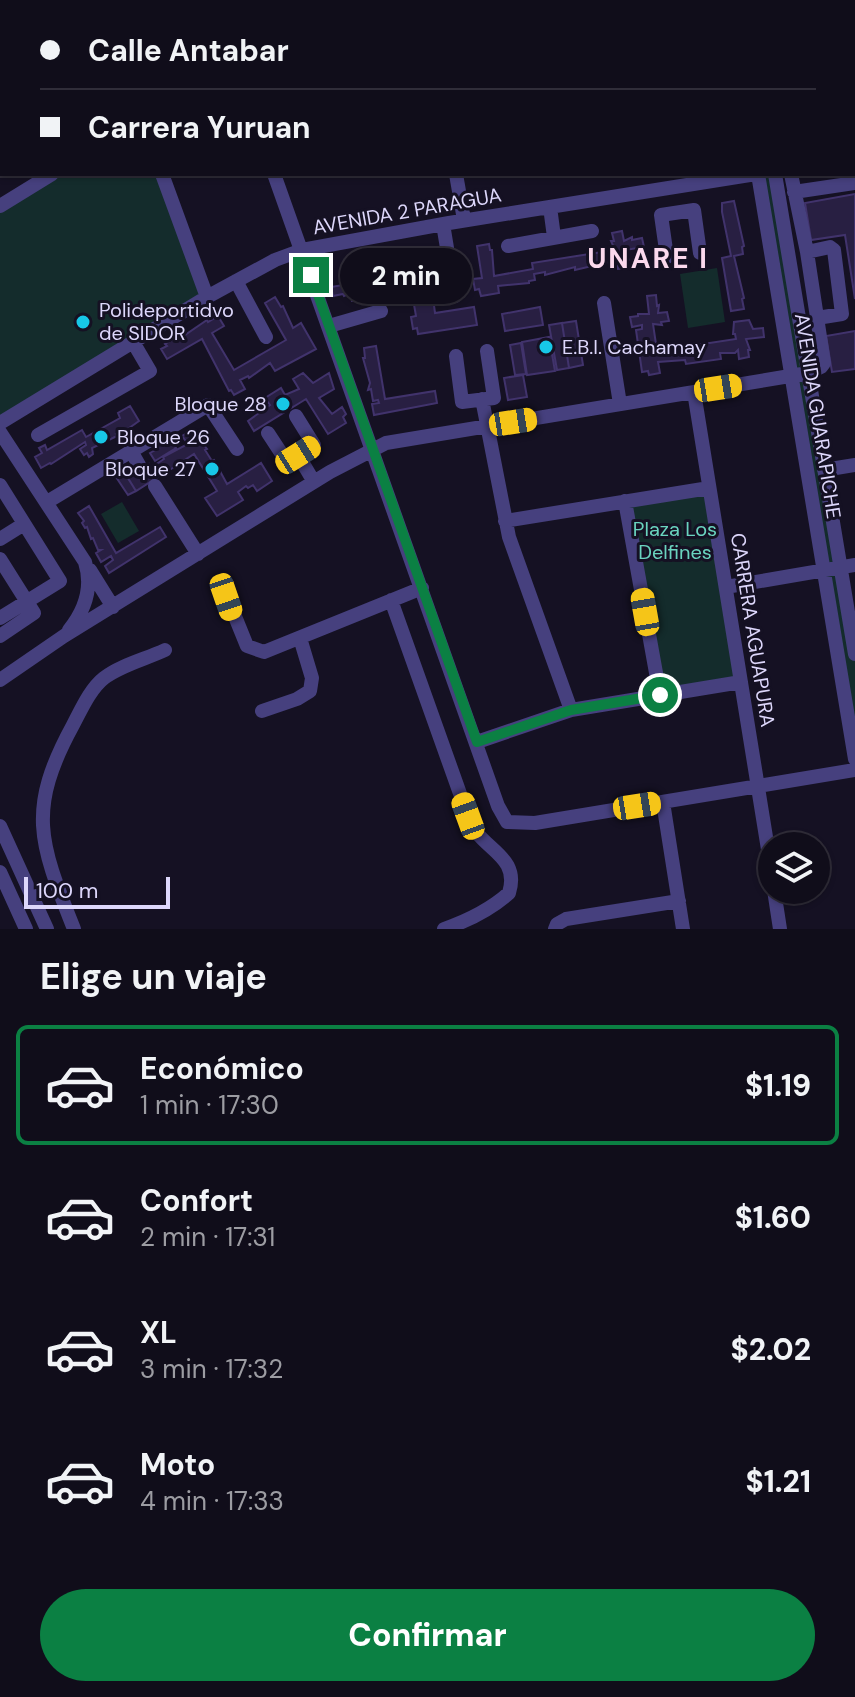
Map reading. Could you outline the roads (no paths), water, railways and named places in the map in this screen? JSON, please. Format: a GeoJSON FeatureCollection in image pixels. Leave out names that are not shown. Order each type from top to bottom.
{"type":"FeatureCollection","features":[{"type":"Feature","properties":{"kind":"street"},"geometry":{"type":"LineString","coordinates":[[2,202],[48,176]]}},
{"type":"Feature","properties":{"kind":"street"},"geometry":{"type":"LineString","coordinates":[[163,176],[207,297]]}},
{"type":"Feature","properties":{"kind":"street"},"geometry":{"type":"LineString","coordinates":[[275,176],[498,806],[507,822],[535,823],[855,770]]}},
{"type":"Feature","properties":{"kind":"street"},"geometry":{"type":"LineString","coordinates":[[456,176],[464,220]]}},
{"type":"Feature","properties":{"kind":"street","name":"AVENIDA 2 PARAGUA"},"geometry":{"type":"LineString","coordinates":[[0,423],[207,297],[275,260],[302,250],[550,207],[664,183],[736,176]]}},
{"type":"Feature","properties":{"kind":"street","name":"AVENIDA GUARAPICHE"},"geometry":{"type":"LineString","coordinates":[[757,176],[855,759]]}},
{"type":"Feature","properties":{"kind":"street","name":"AVENIDA GUARAPICHE"},"geometry":{"type":"LineString","coordinates":[[775,176],[824,470],[848,566],[855,654]]}},
{"type":"Feature","properties":{"kind":"street"},"geometry":{"type":"LineString","coordinates":[[0,689],[6,676],[64,636],[371,449],[401,440],[808,373],[821,367],[824,363],[807,252],[791,176]]}},
{"type":"Feature","properties":{"kind":"street"},"geometry":{"type":"LineString","coordinates":[[664,183],[676,212]]}},
{"type":"Feature","properties":{"kind":"street"},"geometry":{"type":"LineString","coordinates":[[794,192],[855,183]]}},
{"type":"Feature","properties":{"kind":"street"},"geometry":{"type":"LineString","coordinates":[[550,207],[554,237]]}},
{"type":"Feature","properties":{"kind":"street"},"geometry":{"type":"LineString","coordinates":[[667,257],[661,215],[676,212],[694,210],[700,253]]}},
{"type":"Feature","properties":{"kind":"street"},"geometry":{"type":"LineString","coordinates":[[443,224],[455,296]]}},
{"type":"Feature","properties":{"kind":"street"},"geometry":{"type":"LineString","coordinates":[[508,246],[592,231]]}},
{"type":"Feature","properties":{"kind":"street"},"geometry":{"type":"LineString","coordinates":[[807,252],[830,247],[834,250],[842,314],[817,318]]}},
{"type":"Feature","properties":{"kind":"street"},"geometry":{"type":"LineString","coordinates":[[236,281],[266,337]]}},
{"type":"Feature","properties":{"kind":"street"},"geometry":{"type":"LineString","coordinates":[[604,303],[620,404]]}},
{"type":"Feature","properties":{"kind":"street"},"geometry":{"type":"LineString","coordinates":[[329,326],[381,311]]}},
{"type":"Feature","properties":{"kind":"street"},"geometry":{"type":"LineString","coordinates":[[38,435],[150,371],[133,342]]}},
{"type":"Feature","properties":{"kind":"street"},"geometry":{"type":"LineString","coordinates":[[456,356],[462,402],[494,398],[487,351]]}},
{"type":"Feature","properties":{"kind":"street","name":"CARRERA AGUAPURA"},"geometry":{"type":"LineString","coordinates":[[694,392],[765,832]]}},
{"type":"Feature","properties":{"kind":"street"},"geometry":{"type":"LineString","coordinates":[[482,399],[505,521],[516,561],[571,710]]}},
{"type":"Feature","properties":{"kind":"street"},"geometry":{"type":"LineString","coordinates":[[47,502],[208,405],[237,449]]}},
{"type":"Feature","properties":{"kind":"street"},"geometry":{"type":"LineString","coordinates":[[268,433],[287,462],[314,445],[296,416]]}},
{"type":"Feature","properties":{"kind":"street"},"geometry":{"type":"LineString","coordinates":[[0,432],[113,607]]}},
{"type":"Feature","properties":{"kind":"street"},"geometry":{"type":"LineString","coordinates":[[131,451],[139,465]]}},
{"type":"Feature","properties":{"kind":"street"},"geometry":{"type":"LineString","coordinates":[[298,455],[314,482]]}},
{"type":"Feature","properties":{"kind":"street"},"geometry":{"type":"LineString","coordinates":[[824,470],[855,465]]}},
{"type":"Feature","properties":{"kind":"street"},"geometry":{"type":"LineString","coordinates":[[0,485],[60,581],[0,618]]}},
{"type":"Feature","properties":{"kind":"street"},"geometry":{"type":"LineString","coordinates":[[155,486],[198,554]]}},
{"type":"Feature","properties":{"kind":"street"},"geometry":{"type":"LineString","coordinates":[[505,521],[709,488]]}},
{"type":"Feature","properties":{"kind":"street"},"geometry":{"type":"LineString","coordinates":[[625,501],[660,695]]}},
{"type":"Feature","properties":{"kind":"street"},"geometry":{"type":"LineString","coordinates":[[0,539],[24,524]]}},
{"type":"Feature","properties":{"kind":"street"},"geometry":{"type":"LineString","coordinates":[[0,559],[34,613],[0,636]]}},
{"type":"Feature","properties":{"kind":"street"},"geometry":{"type":"LineString","coordinates":[[64,636],[77,620],[87,595],[85,562]]}},
{"type":"Feature","properties":{"kind":"street"},"geometry":{"type":"LineString","coordinates":[[726,587],[848,566]]}},
{"type":"Feature","properties":{"kind":"street"},"geometry":{"type":"LineString","coordinates":[[221,582],[247,646],[264,652],[422,588]]}},
{"type":"Feature","properties":{"kind":"street"},"geometry":{"type":"LineString","coordinates":[[391,600],[468,816],[476,831],[501,853],[510,877],[509,893],[502,899],[479,914],[444,929]]}},
{"type":"Feature","properties":{"kind":"street"},"geometry":{"type":"LineString","coordinates":[[262,711],[308,694],[312,678],[300,638]]}},
{"type":"Feature","properties":{"kind":"street"},"geometry":{"type":"LineString","coordinates":[[74,929],[44,850],[42,829],[46,785],[65,740],[98,683],[165,650]]}},
{"type":"Feature","properties":{"kind":"street"},"geometry":{"type":"LineString","coordinates":[[477,742],[571,710],[741,682]]}},
{"type":"Feature","properties":{"kind":"street"},"geometry":{"type":"LineString","coordinates":[[663,802],[683,929]]}},
{"type":"Feature","properties":{"kind":"street"},"geometry":{"type":"LineString","coordinates":[[0,826],[47,929]]}},
{"type":"Feature","properties":{"kind":"street"},"geometry":{"type":"LineString","coordinates":[[0,872],[26,929]]}},
{"type":"Feature","properties":{"kind":"street"},"geometry":{"type":"LineString","coordinates":[[558,925],[679,901]]}},
{"type":"Feature","properties":{"kind":"street"},"geometry":{"type":"LineString","coordinates":[[776,904],[780,929]]}},
{"type":"Feature","properties":{"kind":"place","name":"Polideportidvo de SIDOR"},"geometry":{"type":"Point","coordinates":[83,322]}},
{"type":"Feature","properties":{"kind":"place","name":"E.B.I. Cachamay"},"geometry":{"type":"Point","coordinates":[546,347]}},
{"type":"Feature","properties":{"kind":"place","name":"Bloque 28"},"geometry":{"type":"Point","coordinates":[283,404]}},
{"type":"Feature","properties":{"kind":"place","name":"Bloque 26"},"geometry":{"type":"Point","coordinates":[101,437]}},
{"type":"Feature","properties":{"kind":"place","name":"Bloque 27"},"geometry":{"type":"Point","coordinates":[212,469]}},
{"type":"Feature","properties":{"kind":"district","name":"UNARE I"},"geometry":{"type":"Point","coordinates":[648,258]}},
{"type":"Feature","properties":{"kind":"park label","name":"Plaza Los Delfines"},"geometry":{"type":"Point","coordinates":[675,540]}}]}
